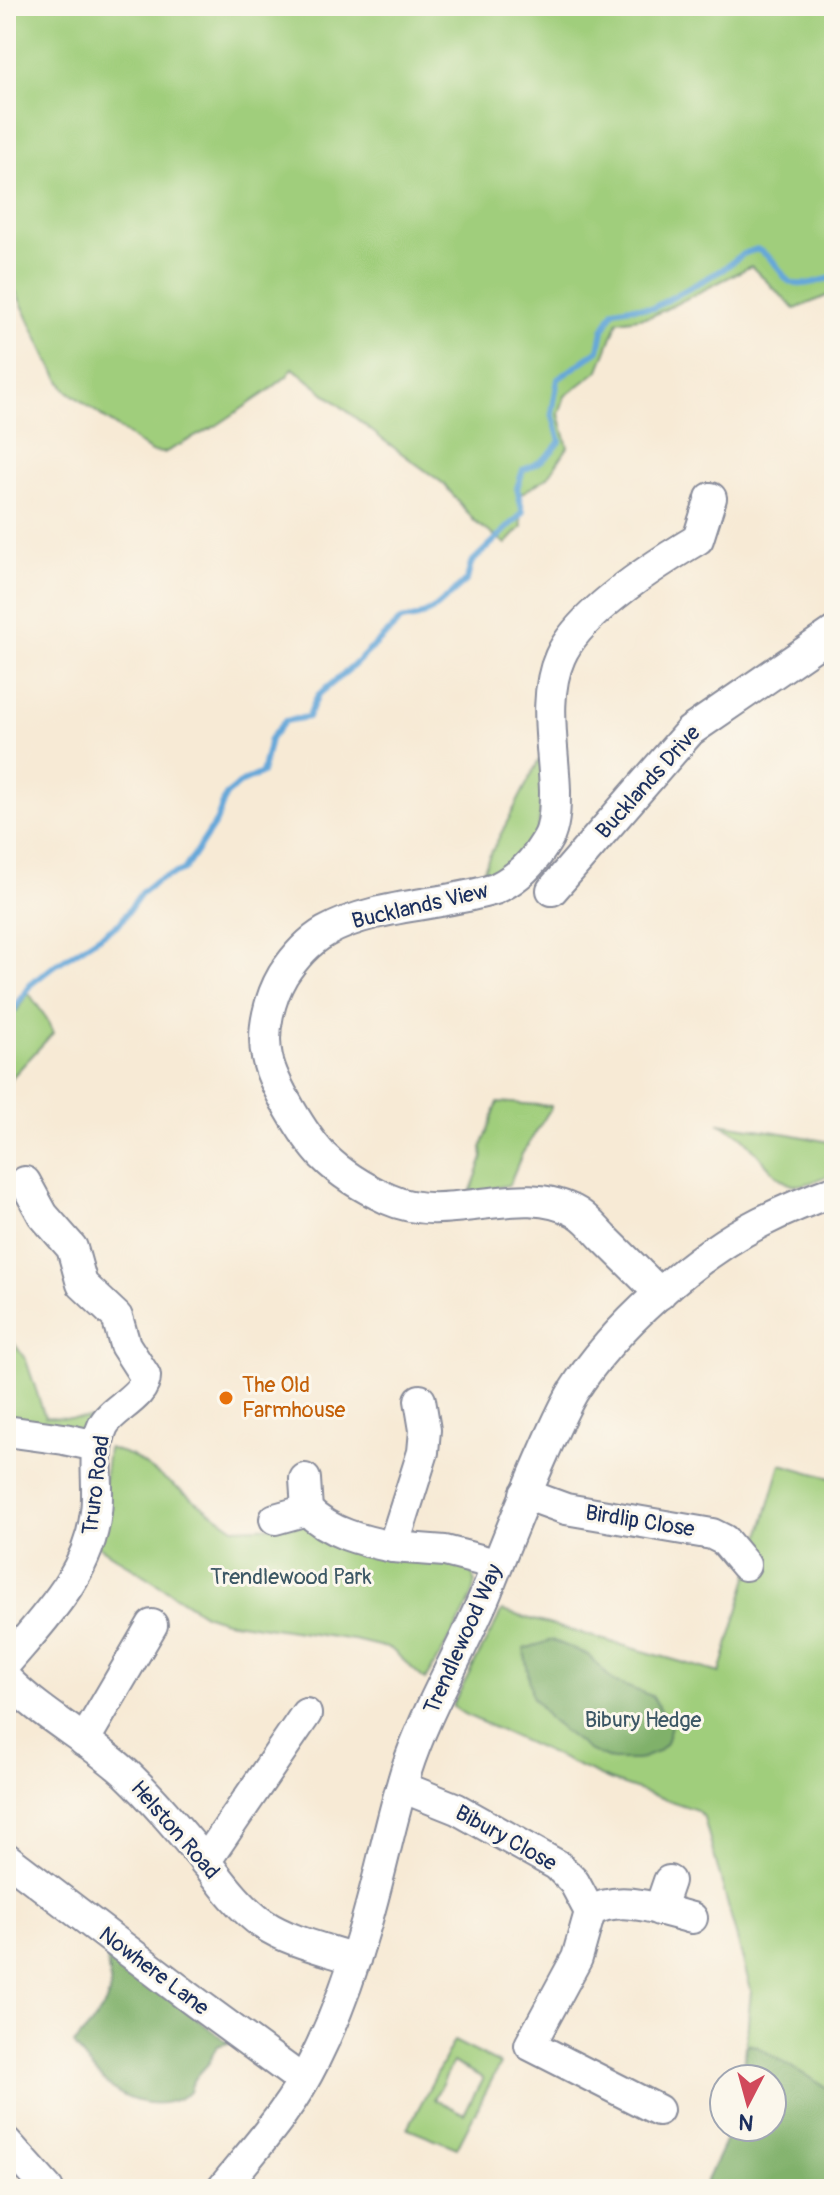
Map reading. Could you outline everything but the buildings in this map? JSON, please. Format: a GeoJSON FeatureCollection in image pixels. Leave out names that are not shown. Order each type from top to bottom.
{"type":"FeatureCollection","features":[{"type":"Feature","properties":{"kind":"street","name":"Bucklands View"},"geometry":{"type":"LineString","coordinates":[[660,1294],[585,1218],[570,1209],[521,1200],[457,1208],[420,1208],[342,1182],[290,1107],[268,1062],[267,1024],[272,997],[289,966],[305,947],[335,927],[381,913],[488,891],[512,880],[527,867],[548,838],[552,826],[555,778],[550,698],[561,654],[584,622],[664,559],[698,539],[711,498]]}},
{"type":"Feature","properties":{"kind":"street","name":"Bucklands Drive"},"geometry":{"type":"LineString","coordinates":[[552,890],[690,731],[834,632]]}},
{"type":"Feature","properties":{"kind":"street","name":"Truro Road"},"geometry":{"type":"LineString","coordinates":[[6,1663],[64,1594],[81,1565],[96,1518],[97,1446],[106,1421],[145,1383],[145,1376],[125,1345],[117,1317],[82,1284],[69,1243],[43,1215],[25,1182]]}},
{"type":"Feature","properties":{"kind":"street","name":"Trendlewood Way"},"geometry":{"type":"LineString","coordinates":[[222,2189],[275,2125],[303,2081],[335,2013],[364,1930],[416,1743],[485,1594],[563,1409],[603,1351],[660,1294],[701,1260],[760,1223],[834,1191]]}},
{"type":"Feature","properties":{"kind":"street"},"geometry":{"type":"LineString","coordinates":[[393,1547],[423,1452],[425,1430],[420,1400]]}},
{"type":"Feature","properties":{"kind":"street"},"geometry":{"type":"LineString","coordinates":[[6,1431],[97,1446]]}},
{"type":"Feature","properties":{"kind":"street"},"geometry":{"type":"LineString","coordinates":[[305,1479],[307,1510],[339,1532],[393,1547],[445,1551],[496,1564]]}},
{"type":"Feature","properties":{"kind":"street","name":"Birdlip Close"},"geometry":{"type":"LineString","coordinates":[[525,1494],[566,1509],[712,1534],[724,1540],[745,1565]]}},
{"type":"Feature","properties":{"kind":"street"},"geometry":{"type":"LineString","coordinates":[[275,1519],[307,1510]]}},
{"type":"Feature","properties":{"kind":"street"},"geometry":{"type":"LineString","coordinates":[[84,1741],[152,1625]]}},
{"type":"Feature","properties":{"kind":"street","name":"Helston Road"},"geometry":{"type":"LineString","coordinates":[[6,1679],[44,1713],[139,1785],[236,1899],[262,1923],[289,1937],[355,1959]]}},
{"type":"Feature","properties":{"kind":"street"},"geometry":{"type":"LineString","coordinates":[[205,1862],[303,1730]]}},
{"type":"Feature","properties":{"kind":"street","name":"Bibury Close"},"geometry":{"type":"LineString","coordinates":[[402,1787],[457,1809],[557,1865],[574,1882],[590,1912]]}},
{"type":"Feature","properties":{"kind":"street","name":"Nowhere Lane"},"geometry":{"type":"LineString","coordinates":[[6,1858],[303,2081]]}},
{"type":"Feature","properties":{"kind":"street"},"geometry":{"type":"LineString","coordinates":[[659,1910],[669,1881]]}},
{"type":"Feature","properties":{"kind":"street"},"geometry":{"type":"LineString","coordinates":[[658,2110],[523,2057],[577,1958],[590,1912],[608,1904],[621,1903],[692,1918]]}},
{"type":"Feature","properties":{"kind":"street"},"geometry":{"type":"LineString","coordinates":[[6,2142],[48,2189]]}},
{"type":"Feature","properties":{"kind":"green space"},"geometry":{"type":"Polygon","coordinates":[[[6,6],[834,6],[834,293],[795,309],[751,266],[652,316],[618,321],[599,370],[565,396],[559,414],[568,447],[548,477],[519,495],[522,527],[506,544],[475,522],[444,484],[293,368],[268,391],[216,426],[164,453],[151,452],[65,389],[6,271],[6,6]]]}},
{"type":"Feature","properties":{"kind":"green space"},"geometry":{"type":"Polygon","coordinates":[[[539,760],[546,766],[538,832],[508,870],[479,881],[489,857],[539,760]]]}},
{"type":"Feature","properties":{"kind":"green space"},"geometry":{"type":"Polygon","coordinates":[[[28,992],[53,1033],[6,1084],[6,1018],[17,1011],[28,992]]]}},
{"type":"Feature","properties":{"kind":"green space"},"geometry":{"type":"Polygon","coordinates":[[[498,1102],[551,1108],[522,1154],[509,1185],[470,1193],[483,1158],[482,1147],[498,1102]]]}},
{"type":"Feature","properties":{"kind":"green space"},"geometry":{"type":"Polygon","coordinates":[[[718,1123],[834,1143],[834,1173],[807,1184],[790,1184],[775,1173],[747,1141],[718,1123]]]}},
{"type":"Feature","properties":{"kind":"green space"},"geometry":{"type":"Polygon","coordinates":[[[6,1332],[26,1360],[45,1417],[96,1419],[93,1442],[6,1426],[6,1332]]]}},
{"type":"Feature","properties":{"kind":"green space","name":"Trendlewood Park"},"geometry":{"type":"Polygon","coordinates":[[[108,1448],[132,1456],[234,1528],[305,1525],[461,1561],[470,1570],[475,1582],[470,1602],[425,1680],[391,1649],[354,1640],[225,1621],[204,1614],[97,1545],[108,1448]]]}},
{"type":"Feature","properties":{"kind":"green space","name":"Bibury Hedge"},"geometry":{"type":"Polygon","coordinates":[[[781,1464],[834,1479],[834,2189],[703,2189],[725,2143],[788,2143],[788,2063],[744,2063],[751,1990],[704,1818],[697,1810],[609,1780],[452,1706],[502,1611],[720,1673],[781,1464]]]}},
{"type":"Feature","properties":{"kind":"green space","name":"Bibury Hedge"},"geometry":{"type":"Polygon","coordinates":[[[552,1640],[588,1655],[614,1682],[652,1696],[671,1726],[666,1743],[658,1752],[637,1760],[612,1760],[588,1750],[551,1721],[532,1696],[524,1649],[552,1640]]]}},
{"type":"Feature","properties":{"kind":"green space"},"geometry":{"type":"Polygon","coordinates":[[[111,1955],[229,2043],[217,2046],[208,2064],[194,2080],[190,2092],[180,2098],[170,2102],[148,2103],[126,2097],[102,2080],[74,2044],[96,2019],[108,1997],[110,1980],[107,1960],[111,1955]]]}},
{"type":"Feature","properties":{"kind":"green space"},"geometry":{"type":"Polygon","coordinates":[[[454,2041],[500,2064],[457,2148],[408,2128],[454,2041]],[[453,2062],[434,2099],[464,2114],[483,2078],[453,2062]]]}},
{"type":"Feature","properties":{"kind":"green space"},"geometry":{"type":"Polygon","coordinates":[[[747,2044],[785,2063],[745,2063],[747,2044]]]}},
{"type":"Feature","properties":{"kind":"green space"},"geometry":{"type":"Polygon","coordinates":[[[788,2065],[834,2092],[834,2189],[703,2189],[725,2143],[788,2143],[788,2065]]]}},
{"type":"Feature","properties":{"kind":"waterway"},"geometry":{"type":"LineString","coordinates":[[6,1015],[13,1011],[30,985],[120,923],[141,893],[158,880],[184,870],[216,822],[226,795],[242,782],[262,773],[270,739],[285,721],[308,717],[318,695],[401,620],[418,617],[435,608],[467,580],[471,563],[523,513],[517,488],[523,470],[544,459],[560,441],[552,413],[558,379],[599,350],[603,330],[614,310],[653,308],[722,270],[743,254],[757,249],[792,283],[834,277]]}},
{"type":"Feature","properties":{"kind":"place","name":"The Old Farmhouse"},"geometry":{"type":"Point","coordinates":[226,1398]}}]}
